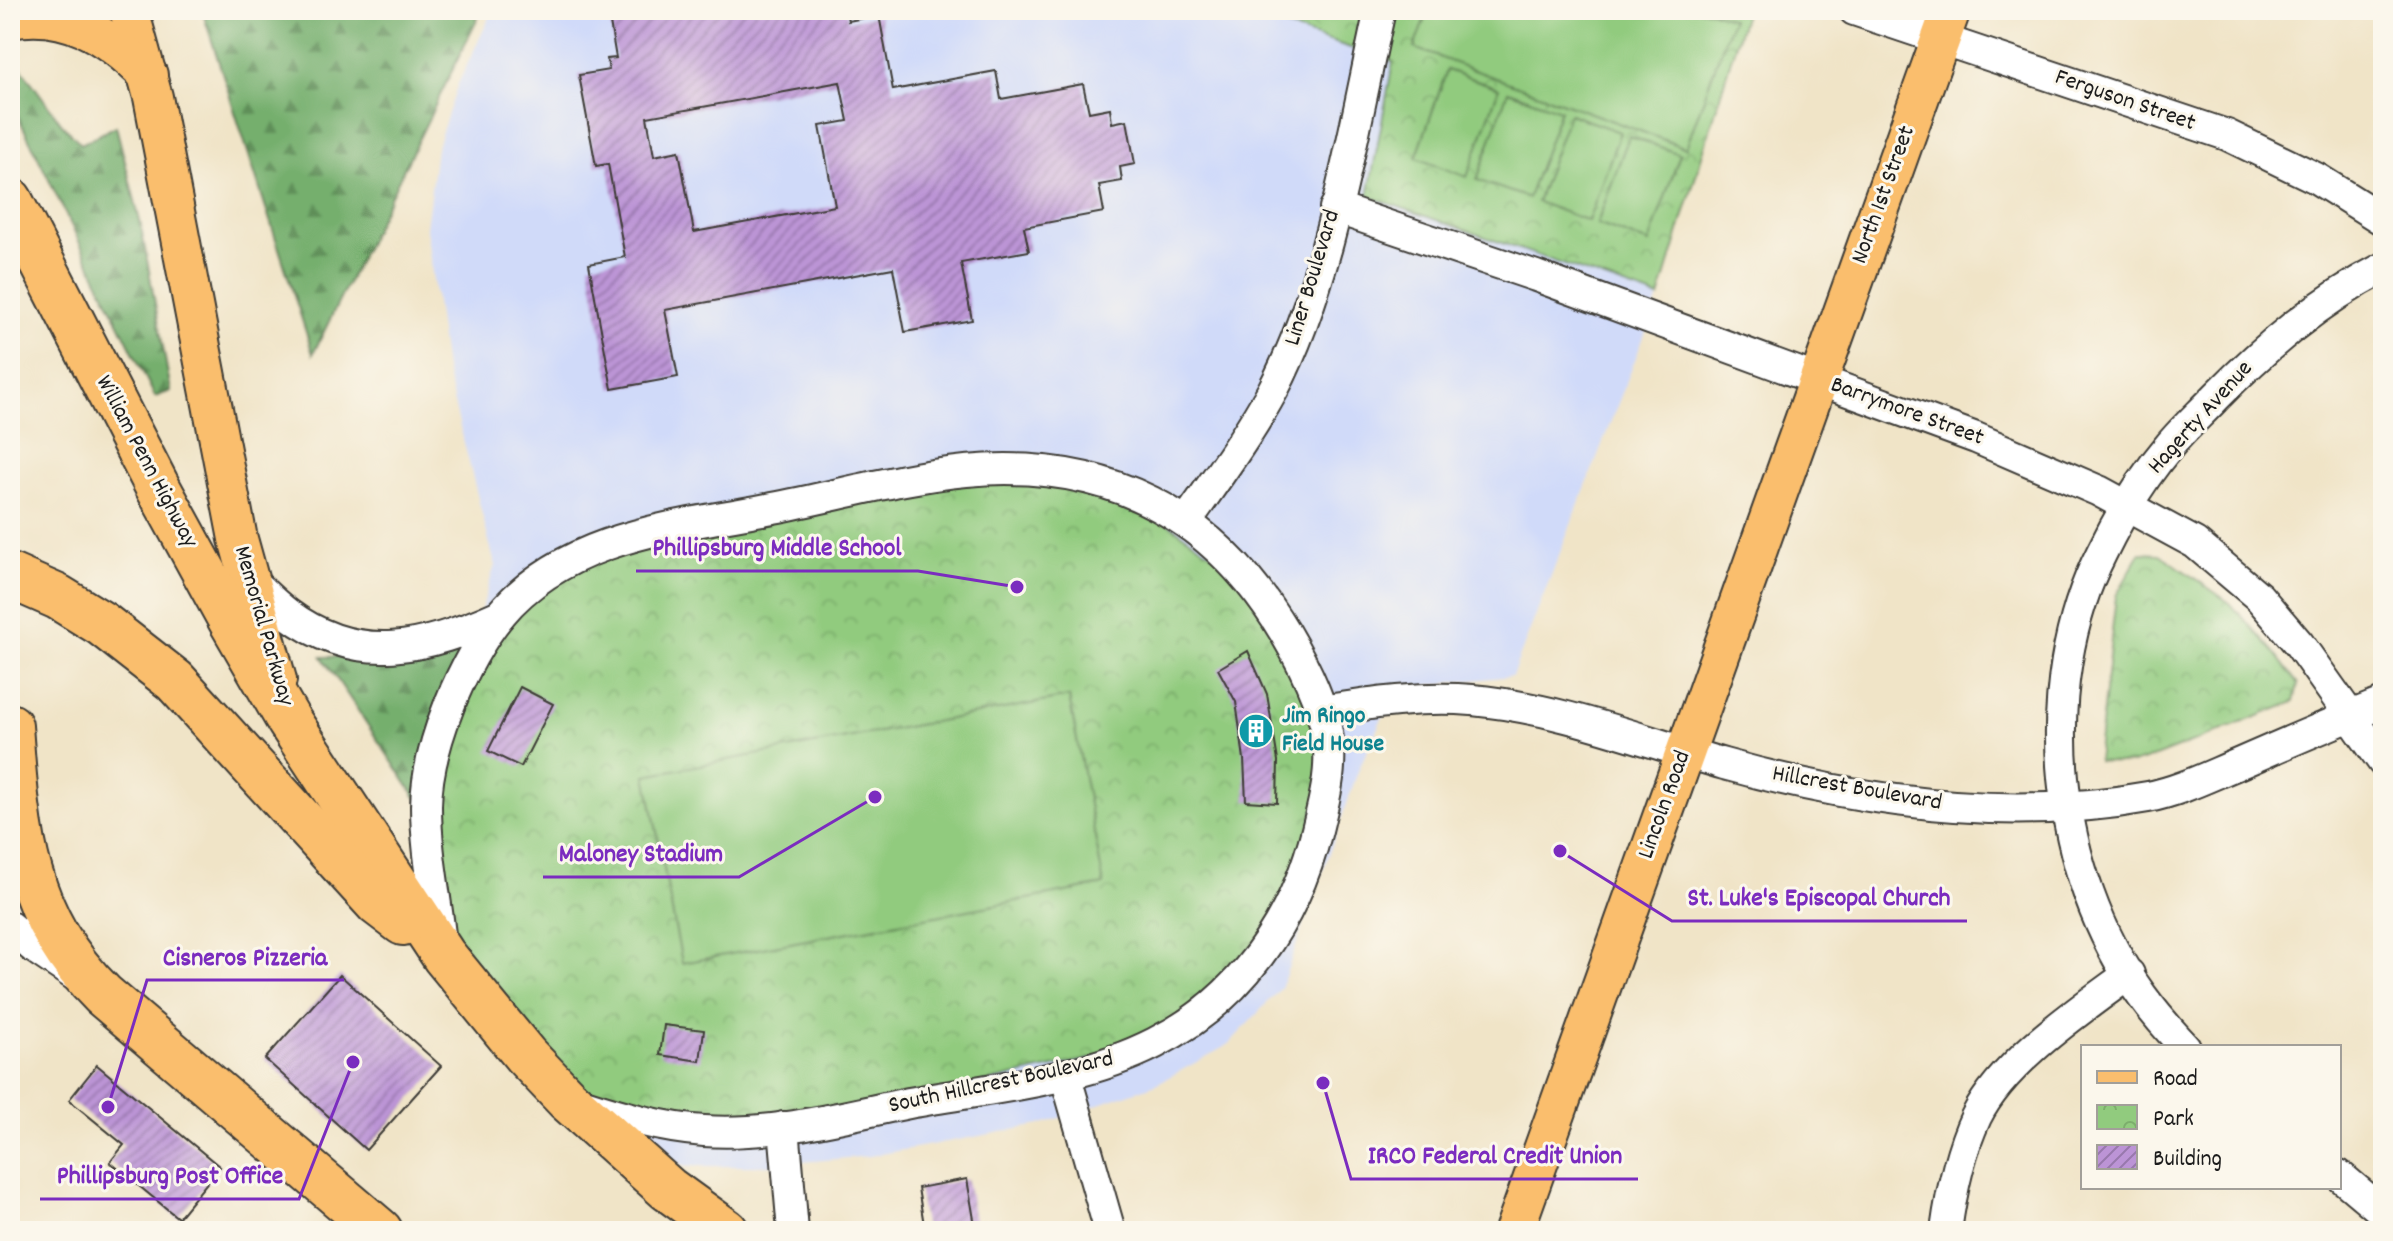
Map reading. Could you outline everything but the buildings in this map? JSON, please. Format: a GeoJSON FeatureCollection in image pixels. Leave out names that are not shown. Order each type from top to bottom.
{"type":"FeatureCollection","features":[{"type":"Feature","properties":{"kind":"highway","name":"William Penn Highway"},"geometry":{"type":"LineString","coordinates":[[10,200],[163,496],[289,721]]}},
{"type":"Feature","properties":{"kind":"highway"},"geometry":{"type":"LineString","coordinates":[[19,580],[102,624],[175,681],[378,904],[442,952]]}},
{"type":"Feature","properties":{"kind":"highway","name":"Memorial Parkway"},"geometry":{"type":"LineString","coordinates":[[289,721],[442,952],[525,1055],[567,1099],[668,1189],[726,1231]]}},
{"type":"Feature","properties":{"kind":"highway"},"geometry":{"type":"LineString","coordinates":[[10,726],[18,818],[36,894],[65,951],[103,995],[380,1231]]}},
{"type":"Feature","properties":{"kind":"main road","name":"Memorial Parkway"},"geometry":{"type":"LineString","coordinates":[[129,10],[148,75],[247,577],[289,721]]}},
{"type":"Feature","properties":{"kind":"main road"},"geometry":{"type":"LineString","coordinates":[[10,19],[54,17],[85,27],[124,51],[148,75]]}},
{"type":"Feature","properties":{"kind":"main road","name":"North 1st Street"},"geometry":{"type":"LineString","coordinates":[[1818,379],[1945,24]]}},
{"type":"Feature","properties":{"kind":"main road","name":"Lincoln Road"},"geometry":{"type":"LineString","coordinates":[[1514,1231],[1818,379]]}},
{"type":"Feature","properties":{"kind":"street","name":"Liner Boulevard"},"geometry":{"type":"LineString","coordinates":[[1186,522],[1273,389],[1294,343],[1312,292],[1335,208],[1380,10]]}},
{"type":"Feature","properties":{"kind":"street","name":"Ferguson Street"},"geometry":{"type":"LineString","coordinates":[[1854,10],[1945,24],[2227,135],[2316,178],[2383,220]]}},
{"type":"Feature","properties":{"kind":"street","name":"Barrymore Street"},"geometry":{"type":"LineString","coordinates":[[1335,208],[1536,276],[1976,438],[2054,470],[2128,507],[2195,543],[2259,597],[2299,644],[2383,762]]}},
{"type":"Feature","properties":{"kind":"street","name":"Hagerty Avenue"},"geometry":{"type":"LineString","coordinates":[[2183,1045],[2141,994],[2129,974],[2094,906],[2078,857],[2060,754],[2061,704],[2068,655],[2082,599],[2101,554],[2170,445],[2244,369],[2301,320],[2383,268]]}},
{"type":"Feature","properties":{"kind":"street","name":"South Hillcrest Boulevard"},"geometry":{"type":"LineString","coordinates":[[500,615],[546,575],[575,556],[608,542],[669,527],[963,471],[1033,470],[1071,474],[1110,484],[1150,500],[1186,522],[1224,552],[1250,580],[1293,647],[1322,711],[1329,750],[1322,813],[1302,880],[1272,940],[1236,984],[1196,1019],[1129,1055],[1065,1074],[784,1127],[732,1131],[689,1129],[623,1116],[567,1099]]}},
{"type":"Feature","properties":{"kind":"street"},"geometry":{"type":"LineString","coordinates":[[247,577],[300,623],[333,639],[370,647],[389,648],[433,641],[500,615]]}},
{"type":"Feature","properties":{"kind":"street"},"geometry":{"type":"LineString","coordinates":[[442,952],[427,834],[427,786],[431,762],[457,688],[500,615]]}},
{"type":"Feature","properties":{"kind":"street","name":"Hillcrest Boulevard"},"geometry":{"type":"LineString","coordinates":[[1322,711],[1393,700],[1472,700],[1555,714],[1724,764],[1878,798],[2017,809],[2067,807],[2149,797],[2191,784],[2383,703]]}},
{"type":"Feature","properties":{"kind":"street"},"geometry":{"type":"LineString","coordinates":[[10,927],[33,947],[103,995]]}},
{"type":"Feature","properties":{"kind":"street"},"geometry":{"type":"LineString","coordinates":[[1946,1231],[1962,1160],[1975,1119],[1988,1098],[2018,1063],[2081,1009],[2129,974]]}},
{"type":"Feature","properties":{"kind":"street"},"geometry":{"type":"LineString","coordinates":[[1065,1074],[1110,1231]]}},
{"type":"Feature","properties":{"kind":"street"},"geometry":{"type":"LineString","coordinates":[[784,1127],[793,1231]]}},
{"type":"Feature","properties":{"kind":"street"},"geometry":{"type":"LineString","coordinates":[[2341,1177],[2383,1212]]}},
{"type":"Feature","properties":{"kind":"shaded area"},"geometry":{"type":"Polygon","coordinates":[[[493,10],[1746,10],[1659,298],[1512,676],[1427,685],[1382,718],[1360,766],[1281,988],[1228,1045],[1156,1084],[1040,1125],[870,1156],[756,1166],[687,1166],[656,1157],[557,1064],[481,610],[495,565],[445,368],[426,228],[436,149],[458,84],[493,10]]]}},
{"type":"Feature","properties":{"kind":"green space"},"geometry":{"type":"Polygon","coordinates":[[[202,10],[482,10],[313,354],[202,10]]]}},
{"type":"Feature","properties":{"kind":"green space"},"geometry":{"type":"Polygon","coordinates":[[[1236,10],[1746,10],[1659,298],[1368,196],[1393,62],[1236,10]]]}},
{"type":"Feature","properties":{"kind":"green space"},"geometry":{"type":"Polygon","coordinates":[[[1428,10],[1709,10],[1732,19],[1686,148],[1414,48],[1428,10]]]}},
{"type":"Feature","properties":{"kind":"green space"},"geometry":{"type":"Polygon","coordinates":[[[19,65],[62,124],[81,144],[116,126],[140,221],[171,391],[155,397],[10,100],[10,67],[19,65]]]}},
{"type":"Feature","properties":{"kind":"green space"},"geometry":{"type":"Polygon","coordinates":[[[1447,70],[1499,88],[1467,177],[1416,158],[1447,70]]]}},
{"type":"Feature","properties":{"kind":"green space"},"geometry":{"type":"Polygon","coordinates":[[[1508,91],[1560,110],[1528,198],[1477,180],[1508,91]]]}},
{"type":"Feature","properties":{"kind":"green space"},"geometry":{"type":"Polygon","coordinates":[[[1569,114],[1620,132],[1588,221],[1537,202],[1569,114]]]}},
{"type":"Feature","properties":{"kind":"green space"},"geometry":{"type":"Polygon","coordinates":[[[1629,136],[1680,154],[1649,243],[1597,224],[1629,136]]]}},
{"type":"Feature","properties":{"kind":"green space"},"geometry":{"type":"Polygon","coordinates":[[[908,481],[1110,484],[1250,580],[1329,750],[1289,909],[1152,1045],[784,1127],[567,1099],[437,907],[427,834],[468,667],[575,556],[908,481]]]}},
{"type":"Feature","properties":{"kind":"green space"},"geometry":{"type":"Polygon","coordinates":[[[2140,553],[2160,554],[2230,603],[2298,684],[2294,702],[2132,764],[2097,761],[2116,596],[2140,553]]]}},
{"type":"Feature","properties":{"kind":"green space"},"geometry":{"type":"Polygon","coordinates":[[[492,631],[434,824],[322,657],[398,655],[492,631]]]}},
{"type":"Feature","properties":{"kind":"green space"},"geometry":{"type":"Polygon","coordinates":[[[1069,697],[1104,885],[682,963],[646,775],[1069,697]]]}},
{"type":"Feature","properties":{"kind":"place","name":"Phillipsburg Middle School"},"geometry":{"type":"Point","coordinates":[1017,587]}},
{"type":"Feature","properties":{"kind":"place","name":"Jim Ringo Field House"},"geometry":{"type":"Point","coordinates":[1256,731]}},
{"type":"Feature","properties":{"kind":"place","name":"Maloney Stadium"},"geometry":{"type":"Point","coordinates":[875,797]}},
{"type":"Feature","properties":{"kind":"place","name":"St. Luke's Episcopal Church"},"geometry":{"type":"Point","coordinates":[1560,851]}},
{"type":"Feature","properties":{"kind":"place","name":"Phillipsburg Post Office"},"geometry":{"type":"Point","coordinates":[353,1062]}},
{"type":"Feature","properties":{"kind":"place","name":"IRCO Federal Credit Union"},"geometry":{"type":"Point","coordinates":[1323,1083]}},
{"type":"Feature","properties":{"kind":"place","name":"Cisneros Pizzeria"},"geometry":{"type":"Point","coordinates":[108,1107]}}]}
